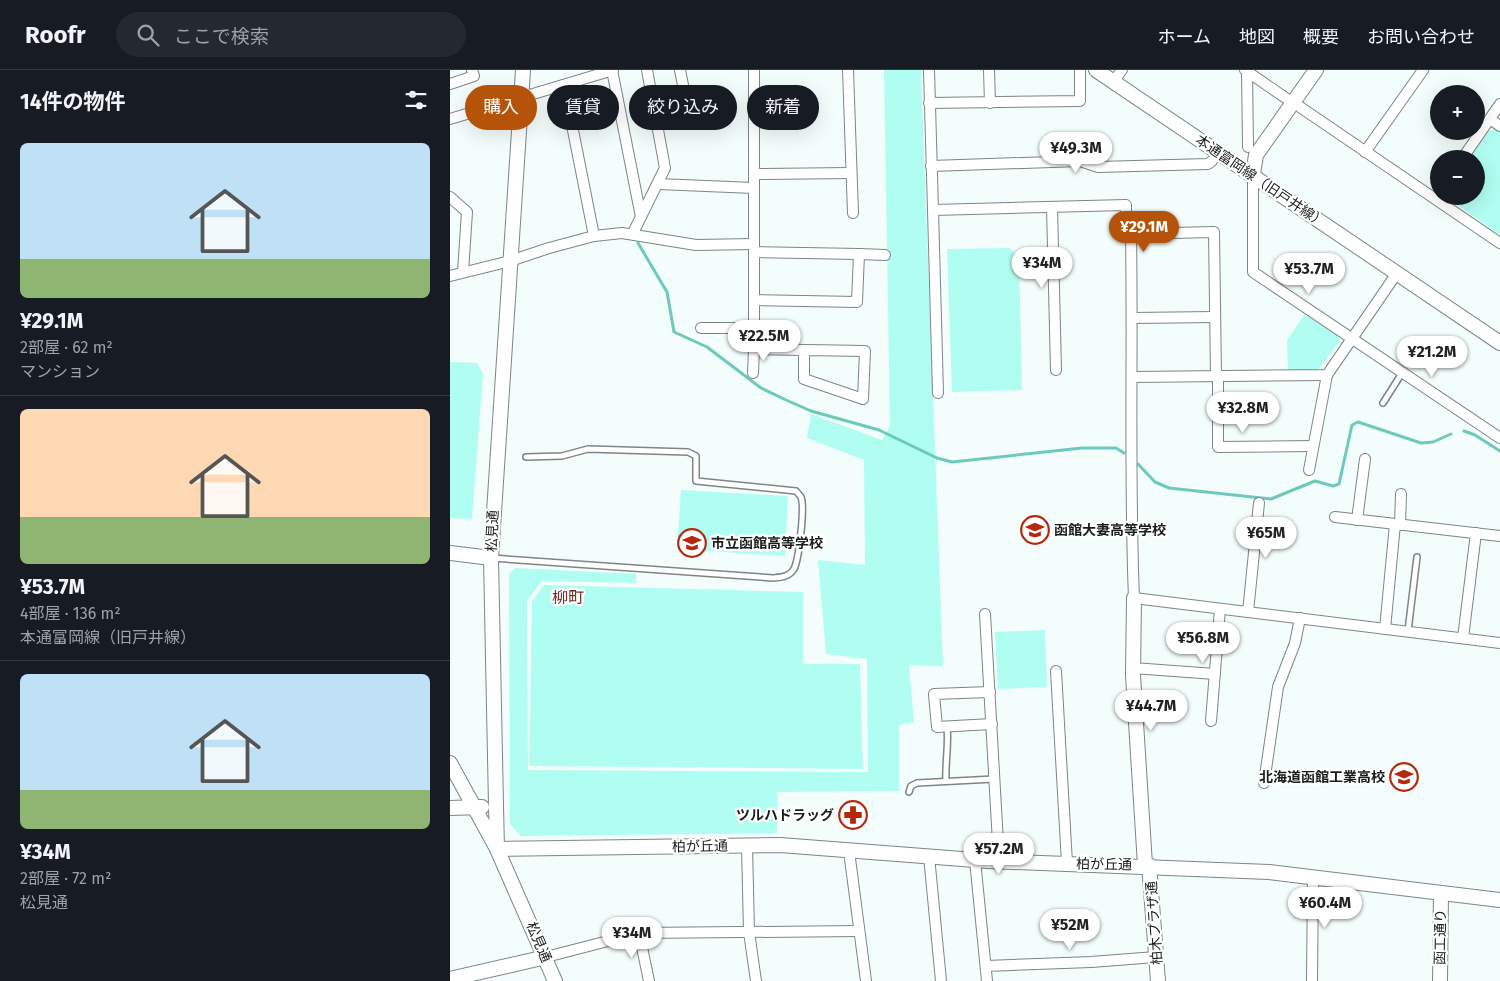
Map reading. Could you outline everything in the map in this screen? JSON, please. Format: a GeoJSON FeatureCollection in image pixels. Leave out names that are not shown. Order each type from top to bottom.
{"type":"FeatureCollection","features":[{"type":"Feature","properties":{"kind":"street"},"geometry":{"type":"LineString","coordinates":[[450,84],[474,76],[472,70]]}},
{"type":"Feature","properties":{"kind":"street","name":"松見通"},"geometry":{"type":"LineString","coordinates":[[522,85],[523,70]]}},
{"type":"Feature","properties":{"kind":"street"},"geometry":{"type":"LineString","coordinates":[[564,85],[613,70],[641,217]]}},
{"type":"Feature","properties":{"kind":"street"},"geometry":{"type":"LineString","coordinates":[[633,233],[665,168],[647,70]]}},
{"type":"Feature","properties":{"kind":"street"},"geometry":{"type":"LineString","coordinates":[[680,70],[683,85]]}},
{"type":"Feature","properties":{"kind":"street"},"geometry":{"type":"LineString","coordinates":[[754,70],[754,85]]}},
{"type":"Feature","properties":{"kind":"street"},"geometry":{"type":"LineString","coordinates":[[848,70],[853,213]]}},
{"type":"Feature","properties":{"kind":"street"},"geometry":{"type":"LineString","coordinates":[[928,70],[938,393]]}},
{"type":"Feature","properties":{"kind":"street"},"geometry":{"type":"LineString","coordinates":[[989,70],[990,102]]}},
{"type":"Feature","properties":{"kind":"street"},"geometry":{"type":"LineString","coordinates":[[929,103],[1080,102],[1080,70]]}},
{"type":"Feature","properties":{"kind":"street","name":"本通富岡線（旧戸井線）"},"geometry":{"type":"LineString","coordinates":[[1096,70],[1500,343]]}},
{"type":"Feature","properties":{"kind":"street"},"geometry":{"type":"LineString","coordinates":[[1114,82],[1122,70]]}},
{"type":"Feature","properties":{"kind":"street"},"geometry":{"type":"LineString","coordinates":[[1316,70],[1296,105],[1256,155],[1252,174],[1253,272],[1500,438]]}},
{"type":"Feature","properties":{"kind":"street"},"geometry":{"type":"LineString","coordinates":[[1366,152],[1423,70]]}},
{"type":"Feature","properties":{"kind":"street"},"geometry":{"type":"LineString","coordinates":[[1246,71],[1366,152],[1430,191]]}},
{"type":"Feature","properties":{"kind":"street"},"geometry":{"type":"LineString","coordinates":[[1246,71],[1248,147]]}},
{"type":"Feature","properties":{"kind":"street"},"geometry":{"type":"LineString","coordinates":[[1468,150],[1500,104]]}},
{"type":"Feature","properties":{"kind":"street"},"geometry":{"type":"LineString","coordinates":[[450,119],[465,115]]}},
{"type":"Feature","properties":{"kind":"street"},"geometry":{"type":"LineString","coordinates":[[1490,118],[1500,126]]}},
{"type":"Feature","properties":{"kind":"street","name":"松見通"},"geometry":{"type":"LineString","coordinates":[[519,130],[491,558],[497,849],[546,957],[554,981]]}},
{"type":"Feature","properties":{"kind":"street"},"geometry":{"type":"LineString","coordinates":[[573,130],[594,236]]}},
{"type":"Feature","properties":{"kind":"street"},"geometry":{"type":"LineString","coordinates":[[753,373],[754,130]]}},
{"type":"Feature","properties":{"kind":"street"},"geometry":{"type":"LineString","coordinates":[[931,166],[1080,161],[1098,167],[1107,167],[1208,164],[1212,162]]}},
{"type":"Feature","properties":{"kind":"street"},"geometry":{"type":"LineString","coordinates":[[754,174],[851,173]]}},
{"type":"Feature","properties":{"kind":"street"},"geometry":{"type":"LineString","coordinates":[[658,184],[754,188]]}},
{"type":"Feature","properties":{"kind":"street"},"geometry":{"type":"LineString","coordinates":[[450,197],[467,212],[463,272]]}},
{"type":"Feature","properties":{"kind":"street"},"geometry":{"type":"LineString","coordinates":[[932,210],[1126,205],[1126,232],[1131,234],[1214,232],[1218,447],[1313,446]]}},
{"type":"Feature","properties":{"kind":"street"},"geometry":{"type":"LineString","coordinates":[[1449,205],[1500,243]]}},
{"type":"Feature","properties":{"kind":"street"},"geometry":{"type":"LineString","coordinates":[[1052,207],[1056,370]]}},
{"type":"Feature","properties":{"kind":"street"},"geometry":{"type":"LineString","coordinates":[[450,276],[510,261],[594,236],[633,233]]}},
{"type":"Feature","properties":{"kind":"street"},"geometry":{"type":"LineString","coordinates":[[633,233],[636,237],[696,245],[885,254]]}},
{"type":"Feature","properties":{"kind":"street"},"geometry":{"type":"LineString","coordinates":[[1131,234],[1133,318],[1131,441],[1134,598],[1500,643]]}},
{"type":"Feature","properties":{"kind":"street"},"geometry":{"type":"LineString","coordinates":[[754,300],[857,302],[859,254]]}},
{"type":"Feature","properties":{"kind":"street"},"geometry":{"type":"LineString","coordinates":[[1309,470],[1327,375],[1397,273]]}},
{"type":"Feature","properties":{"kind":"street"},"geometry":{"type":"LineString","coordinates":[[1133,318],[1215,317]]}},
{"type":"Feature","properties":{"kind":"street"},"geometry":{"type":"LineString","coordinates":[[701,328],[754,328]]}},
{"type":"Feature","properties":{"kind":"street"},"geometry":{"type":"LineString","coordinates":[[754,349],[865,351],[863,400],[804,379],[804,350]]}},
{"type":"Feature","properties":{"kind":"street"},"geometry":{"type":"LineString","coordinates":[[1133,377],[1327,375]]}},
{"type":"Feature","properties":{"kind":"street"},"geometry":{"type":"LineString","coordinates":[[1357,520],[1365,459]]}},
{"type":"Feature","properties":{"kind":"street"},"geometry":{"type":"LineString","coordinates":[[1385,629],[1401,494]]}},
{"type":"Feature","properties":{"kind":"street"},"geometry":{"type":"LineString","coordinates":[[1248,612],[1259,503]]}},
{"type":"Feature","properties":{"kind":"street"},"geometry":{"type":"LineString","coordinates":[[1335,517],[1500,536]]}},
{"type":"Feature","properties":{"kind":"street"},"geometry":{"type":"LineString","coordinates":[[1464,638],[1476,533]]}},
{"type":"Feature","properties":{"kind":"street"},"geometry":{"type":"LineString","coordinates":[[450,553],[491,558]]}},
{"type":"Feature","properties":{"kind":"street","name":"柏木プラザ通"},"geometry":{"type":"LineString","coordinates":[[1134,598],[1133,668],[1147,865],[1158,981]]}},
{"type":"Feature","properties":{"kind":"street"},"geometry":{"type":"LineString","coordinates":[[1211,721],[1220,609]]}},
{"type":"Feature","properties":{"kind":"street"},"geometry":{"type":"LineString","coordinates":[[985,614],[1000,861]]}},
{"type":"Feature","properties":{"kind":"street"},"geometry":{"type":"LineString","coordinates":[[1264,783],[1278,687],[1295,644],[1300,618]]}},
{"type":"Feature","properties":{"kind":"street"},"geometry":{"type":"LineString","coordinates":[[1133,668],[1215,674]]}},
{"type":"Feature","properties":{"kind":"street"},"geometry":{"type":"LineString","coordinates":[[1056,671],[1067,863]]}},
{"type":"Feature","properties":{"kind":"street"},"geometry":{"type":"LineString","coordinates":[[990,692],[934,694],[936,727],[992,724]]}},
{"type":"Feature","properties":{"kind":"street"},"geometry":{"type":"LineString","coordinates":[[450,763],[497,849]]}},
{"type":"Feature","properties":{"kind":"street"},"geometry":{"type":"LineString","coordinates":[[450,808],[496,806]]}},
{"type":"Feature","properties":{"kind":"street","name":"柏が丘通"},"geometry":{"type":"LineString","coordinates":[[497,849],[780,845],[975,860],[1147,865],[1269,872],[1500,900]]}},
{"type":"Feature","properties":{"kind":"street"},"geometry":{"type":"LineString","coordinates":[[747,846],[749,932],[756,981]]}},
{"type":"Feature","properties":{"kind":"street"},"geometry":{"type":"LineString","coordinates":[[849,851],[866,981]]}},
{"type":"Feature","properties":{"kind":"street"},"geometry":{"type":"LineString","coordinates":[[929,856],[940,981]]}},
{"type":"Feature","properties":{"kind":"street"},"geometry":{"type":"LineString","coordinates":[[975,860],[987,981]]}},
{"type":"Feature","properties":{"kind":"street"},"geometry":{"type":"LineString","coordinates":[[1312,981],[1313,877]]}},
{"type":"Feature","properties":{"kind":"street","name":"函工通り"},"geometry":{"type":"LineString","coordinates":[[1440,981],[1441,893]]}},
{"type":"Feature","properties":{"kind":"street"},"geometry":{"type":"LineString","coordinates":[[450,979],[639,933],[859,931]]}},
{"type":"Feature","properties":{"kind":"street"},"geometry":{"type":"LineString","coordinates":[[639,933],[649,981]]}},
{"type":"Feature","properties":{"kind":"street"},"geometry":{"type":"LineString","coordinates":[[986,966],[1156,958]]}},
{"type":"Feature","properties":{"kind":"lane"},"geometry":{"type":"LineString","coordinates":[[1383,403],[1402,373]]}},
{"type":"Feature","properties":{"kind":"lane"},"geometry":{"type":"LineString","coordinates":[[491,558],[773,578],[786,577],[794,569],[798,556],[802,506],[801,497],[796,491],[785,488],[696,481],[696,456],[688,452],[588,449],[562,456],[526,457]]}},
{"type":"Feature","properties":{"kind":"lane"},"geometry":{"type":"LineString","coordinates":[[1408,631],[1418,557]]}},
{"type":"Feature","properties":{"kind":"lane"},"geometry":{"type":"LineString","coordinates":[[946,781],[945,757],[949,748],[947,726]]}},
{"type":"Feature","properties":{"kind":"lane"},"geometry":{"type":"LineString","coordinates":[[909,792],[911,786],[916,783],[995,779]]}},
{"type":"Feature","properties":{"kind":"green space"},"geometry":{"type":"Polygon","coordinates":[[[884,70],[921,70],[943,666],[909,665],[914,722],[899,725],[899,791],[777,792],[777,833],[521,836],[510,824],[509,574],[515,568],[636,574],[636,583],[542,581],[527,601],[528,770],[868,772],[867,659],[826,654],[818,560],[865,565],[864,460],[807,438],[811,414],[882,440],[890,426],[884,70]]]}},
{"type":"Feature","properties":{"kind":"green space"},"geometry":{"type":"Polygon","coordinates":[[[1495,129],[1500,132],[1500,233],[1497,233],[1458,205],[1485,205],[1485,150],[1475,150],[1483,140],[1485,140],[1489,131],[1495,129]]]}},
{"type":"Feature","properties":{"kind":"green space"},"geometry":{"type":"Polygon","coordinates":[[[1009,248],[1019,256],[1022,390],[952,392],[947,249],[1009,248]]]}},
{"type":"Feature","properties":{"kind":"green space"},"geometry":{"type":"Polygon","coordinates":[[[1305,314],[1339,336],[1339,342],[1318,370],[1288,370],[1287,340],[1305,314]]]}},
{"type":"Feature","properties":{"kind":"green space"},"geometry":{"type":"Polygon","coordinates":[[[450,362],[477,363],[483,374],[472,519],[450,518],[450,362]]]}},
{"type":"Feature","properties":{"kind":"green space"},"geometry":{"type":"Polygon","coordinates":[[[681,490],[788,496],[785,556],[677,549],[681,490]]]}},
{"type":"Feature","properties":{"kind":"green space"},"geometry":{"type":"Polygon","coordinates":[[[544,585],[803,592],[803,664],[860,664],[863,769],[529,766],[532,601],[544,585]]]}},
{"type":"Feature","properties":{"kind":"green space"},"geometry":{"type":"Polygon","coordinates":[[[1045,630],[1047,687],[998,689],[995,632],[1045,630]]]}},
{"type":"Feature","properties":{"kind":"waterway"},"geometry":{"type":"LineString","coordinates":[[638,243],[667,292],[674,332],[707,347],[761,388],[811,411],[879,430],[937,458],[952,462],[1082,448],[1116,448],[1124,453]]}},
{"type":"Feature","properties":{"kind":"waterway"},"geometry":{"type":"LineString","coordinates":[[1138,464],[1155,482],[1169,488],[1271,499],[1315,481],[1333,486],[1339,484],[1352,425],[1358,422],[1421,443],[1433,442],[1451,434]]}},
{"type":"Feature","properties":{"kind":"waterway"},"geometry":{"type":"LineString","coordinates":[[1464,431],[1475,435],[1500,451]]}},
{"type":"Feature","properties":{"kind":"place","name":"函館大妻高等学校"},"geometry":{"type":"Point","coordinates":[1035,530]}},
{"type":"Feature","properties":{"kind":"place","name":"市立函館高等学校"},"geometry":{"type":"Point","coordinates":[692,543]}},
{"type":"Feature","properties":{"kind":"place","name":"北海道函館工業高校"},"geometry":{"type":"Point","coordinates":[1404,777]}},
{"type":"Feature","properties":{"kind":"place","name":"ツルハドラッグ"},"geometry":{"type":"Point","coordinates":[853,815]}},
{"type":"Feature","properties":{"kind":"district","name":"柳町"},"geometry":{"type":"Point","coordinates":[568,597]}}]}
